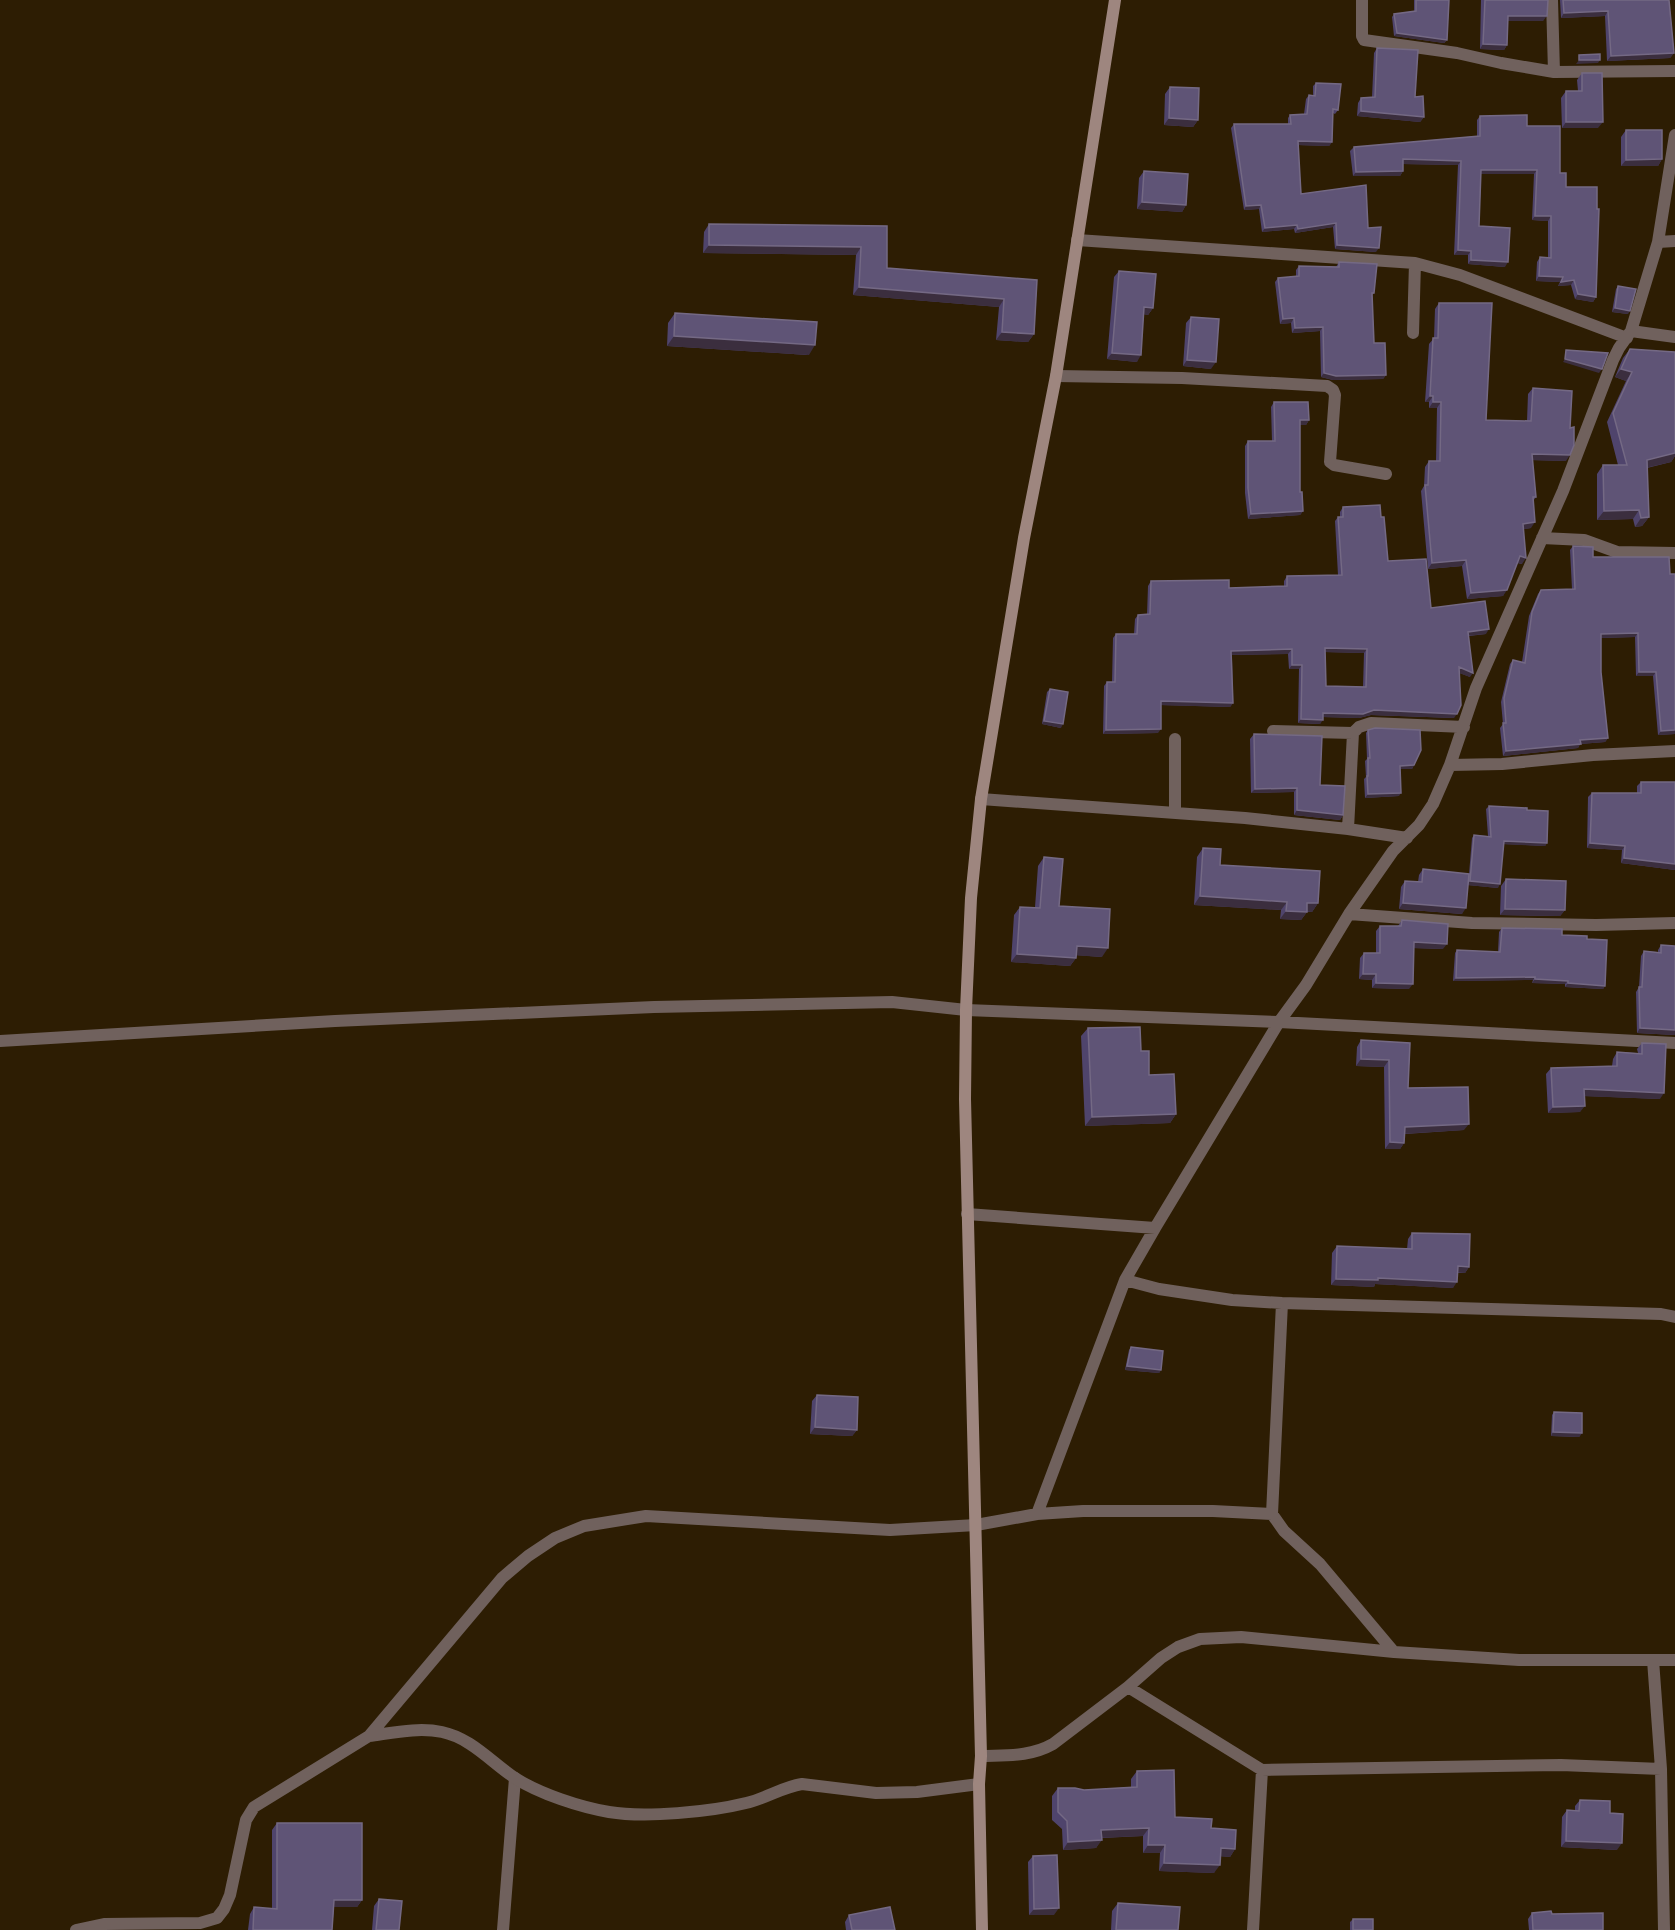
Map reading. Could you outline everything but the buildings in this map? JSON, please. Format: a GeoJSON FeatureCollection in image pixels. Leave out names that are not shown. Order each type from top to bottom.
{"type":"FeatureCollection","features":[{"type":"Feature","properties":{"kind":"street"},"geometry":{"type":"LineString","coordinates":[[982,1930],[979,1784],[981,1756],[967,1214],[966,1010],[971,898],[981,799],[1024,538],[1056,376],[1115,0]]}},
{"type":"Feature","properties":{"kind":"street"},"geometry":{"type":"LineString","coordinates":[[1362,0],[1364,40],[1447,51],[1554,72],[1675,71]]}},
{"type":"Feature","properties":{"kind":"street"},"geometry":{"type":"LineString","coordinates":[[1552,0],[1554,72]]}},
{"type":"Feature","properties":{"kind":"street"},"geometry":{"type":"LineString","coordinates":[[1037,1514],[1125,1280],[1279,1022],[1306,985],[1348,914],[1392,851],[1407,838],[1433,804],[1450,765],[1476,688],[1563,492],[1613,360],[1629,335],[1658,242],[1675,135]]}},
{"type":"Feature","properties":{"kind":"street"},"geometry":{"type":"LineString","coordinates":[[1077,240],[1415,263],[1460,275],[1629,335],[1675,337]]}},
{"type":"Feature","properties":{"kind":"street"},"geometry":{"type":"LineString","coordinates":[[1658,242],[1675,241]]}},
{"type":"Feature","properties":{"kind":"street"},"geometry":{"type":"LineString","coordinates":[[1413,333],[1415,263]]}},
{"type":"Feature","properties":{"kind":"street"},"geometry":{"type":"LineString","coordinates":[[1056,376],[1182,378],[1327,386],[1335,395],[1330,462],[1334,465],[1386,474]]}},
{"type":"Feature","properties":{"kind":"street"},"geometry":{"type":"LineString","coordinates":[[1542,538],[1584,540],[1617,552],[1675,553]]}},
{"type":"Feature","properties":{"kind":"street"},"geometry":{"type":"LineString","coordinates":[[1348,829],[1353,733],[1359,727],[1371,723],[1464,727]]}},
{"type":"Feature","properties":{"kind":"street"},"geometry":{"type":"LineString","coordinates":[[1273,731],[1353,733]]}},
{"type":"Feature","properties":{"kind":"street"},"geometry":{"type":"LineString","coordinates":[[1175,739],[1176,812]]}},
{"type":"Feature","properties":{"kind":"street"},"geometry":{"type":"LineString","coordinates":[[1450,765],[1502,765],[1593,755],[1675,752]]}},
{"type":"Feature","properties":{"kind":"street"},"geometry":{"type":"LineString","coordinates":[[981,799],[1176,812],[1348,829],[1407,838]]}},
{"type":"Feature","properties":{"kind":"street"},"geometry":{"type":"LineString","coordinates":[[1348,914],[1493,924],[1675,923]]}},
{"type":"Feature","properties":{"kind":"street"},"geometry":{"type":"LineString","coordinates":[[0,1041],[335,1021],[654,1007],[892,1002],[966,1010],[1279,1022],[1675,1043]]}},
{"type":"Feature","properties":{"kind":"street"},"geometry":{"type":"LineString","coordinates":[[967,1214],[1155,1228]]}},
{"type":"Feature","properties":{"kind":"street"},"geometry":{"type":"LineString","coordinates":[[1125,1280],[1159,1289],[1232,1300],[1662,1314],[1675,1317]]}},
{"type":"Feature","properties":{"kind":"street"},"geometry":{"type":"LineString","coordinates":[[1282,1303],[1272,1514],[1284,1531],[1320,1564],[1394,1652]]}},
{"type":"Feature","properties":{"kind":"street"},"geometry":{"type":"LineString","coordinates":[[76,1930],[104,1924],[216,1924],[230,1895],[246,1820],[250,1812],[259,1804],[369,1736],[502,1578],[528,1556],[555,1538],[584,1526],[646,1516],[867,1529],[976,1525],[1037,1514],[1122,1510],[1272,1514]]}},
{"type":"Feature","properties":{"kind":"street"},"geometry":{"type":"LineString","coordinates":[[981,1756],[1029,1754],[1041,1751],[1178,1647],[1200,1639],[1241,1637],[1394,1652],[1519,1660],[1675,1660]]}},
{"type":"Feature","properties":{"kind":"street"},"geometry":{"type":"LineString","coordinates":[[1653,1660],[1661,1769],[1664,1930]]}},
{"type":"Feature","properties":{"kind":"street"},"geometry":{"type":"LineString","coordinates":[[1128,1687],[1262,1770],[1560,1765],[1661,1769]]}},
{"type":"Feature","properties":{"kind":"street"},"geometry":{"type":"LineString","coordinates":[[369,1736],[421,1730],[442,1732],[460,1738],[515,1778],[542,1791],[580,1805],[633,1815],[733,1806],[802,1784],[876,1793],[936,1790],[979,1784]]}},
{"type":"Feature","properties":{"kind":"street"},"geometry":{"type":"LineString","coordinates":[[1253,1930],[1262,1770]]}},
{"type":"Feature","properties":{"kind":"street"},"geometry":{"type":"LineString","coordinates":[[503,1930],[515,1778]]}}]}
